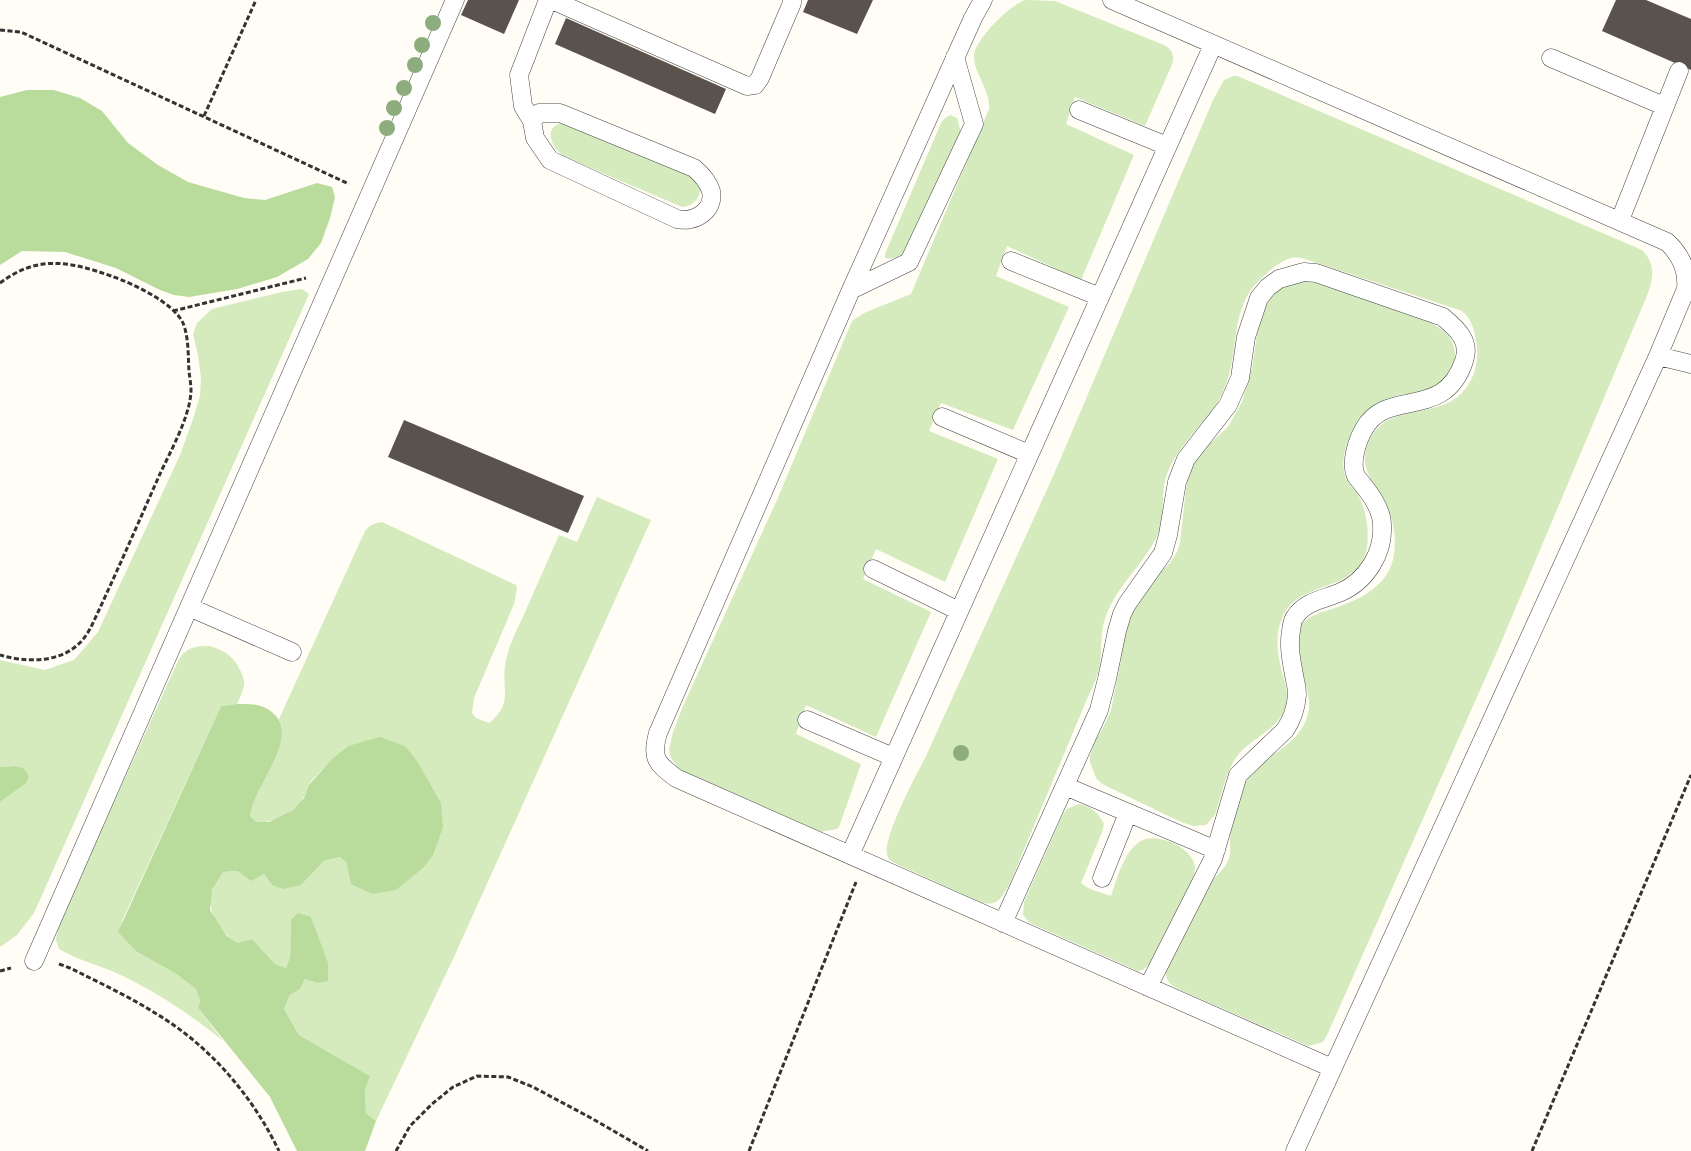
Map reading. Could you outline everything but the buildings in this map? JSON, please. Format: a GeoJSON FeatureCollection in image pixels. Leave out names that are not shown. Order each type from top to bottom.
{"type":"FeatureCollection","features":[{"type":"Feature","properties":{"kind":"lane"},"geometry":{"type":"LineString","coordinates":[[34,961],[455,0]]}},
{"type":"Feature","properties":{"kind":"lane"},"geometry":{"type":"LineString","coordinates":[[532,122],[539,113],[560,113],[694,168],[704,177],[711,192],[710,203],[703,214],[693,220],[686,221],[667,215],[550,160],[535,138],[532,122],[523,106],[519,75],[548,0]]}},
{"type":"Feature","properties":{"kind":"lane"},"geometry":{"type":"LineString","coordinates":[[552,0],[747,86],[755,85],[760,78],[792,0]]}},
{"type":"Feature","properties":{"kind":"lane"},"geometry":{"type":"LineString","coordinates":[[983,0],[955,57],[851,290],[662,724],[654,747],[654,755],[660,766],[676,778],[1332,1068]]}},
{"type":"Feature","properties":{"kind":"lane"},"geometry":{"type":"LineString","coordinates":[[1112,0],[1667,242],[1677,250],[1687,279],[1686,289],[1658,356],[1295,1151]]}},
{"type":"Feature","properties":{"kind":"lane"},"geometry":{"type":"LineString","coordinates":[[857,858],[894,757],[1213,45]]}},
{"type":"Feature","properties":{"kind":"lane"},"geometry":{"type":"LineString","coordinates":[[851,290],[910,262],[974,124],[955,57]]}},
{"type":"Feature","properties":{"kind":"lane"},"geometry":{"type":"LineString","coordinates":[[1551,58],[1664,106]]}},
{"type":"Feature","properties":{"kind":"lane"},"geometry":{"type":"LineString","coordinates":[[1620,220],[1679,71]]}},
{"type":"Feature","properties":{"kind":"lane"},"geometry":{"type":"LineString","coordinates":[[1079,110],[1167,146]]}},
{"type":"Feature","properties":{"kind":"lane"},"geometry":{"type":"LineString","coordinates":[[1011,261],[1100,297]]}},
{"type":"Feature","properties":{"kind":"lane"},"geometry":{"type":"LineString","coordinates":[[1003,923],[1099,710],[1122,614],[1162,552],[1168,535],[1177,482],[1186,459],[1228,405],[1240,378],[1246,337],[1259,298],[1268,287],[1279,280],[1304,272],[1443,317],[1458,330],[1464,340],[1467,353],[1462,368],[1457,378],[1445,392],[1431,399],[1390,408],[1372,418],[1364,429],[1354,459],[1356,476],[1378,509],[1382,525],[1378,551],[1367,571],[1354,586],[1307,605],[1294,618],[1289,640],[1297,694],[1294,712],[1285,730],[1238,775],[1213,859],[1148,987]]}},
{"type":"Feature","properties":{"kind":"lane"},"geometry":{"type":"LineString","coordinates":[[1658,356],[1691,364]]}},
{"type":"Feature","properties":{"kind":"lane"},"geometry":{"type":"LineString","coordinates":[[942,417],[1029,454]]}},
{"type":"Feature","properties":{"kind":"lane"},"geometry":{"type":"LineString","coordinates":[[873,570],[959,611]]}},
{"type":"Feature","properties":{"kind":"lane"},"geometry":{"type":"LineString","coordinates":[[189,607],[292,652]]}},
{"type":"Feature","properties":{"kind":"lane"},"geometry":{"type":"LineString","coordinates":[[807,720],[894,757]]}},
{"type":"Feature","properties":{"kind":"lane"},"geometry":{"type":"LineString","coordinates":[[1065,786],[1216,850]]}},
{"type":"Feature","properties":{"kind":"lane"},"geometry":{"type":"LineString","coordinates":[[1102,878],[1128,813]]}},
{"type":"Feature","properties":{"kind":"path"},"geometry":{"type":"LineString","coordinates":[[204,116],[256,0]]}},
{"type":"Feature","properties":{"kind":"path"},"geometry":{"type":"LineString","coordinates":[[0,30],[21,32],[370,193]]}},
{"type":"Feature","properties":{"kind":"path"},"geometry":{"type":"LineString","coordinates":[[0,284],[21,270],[35,264],[57,263],[98,271],[115,277],[151,295],[169,307],[182,321],[186,333],[191,391],[181,427],[85,637],[62,654],[47,658],[24,660],[0,655]]}},
{"type":"Feature","properties":{"kind":"path"},"geometry":{"type":"LineString","coordinates":[[173,311],[336,271]]}},
{"type":"Feature","properties":{"kind":"path"},"geometry":{"type":"LineString","coordinates":[[1532,1151],[1691,775]]}},
{"type":"Feature","properties":{"kind":"path"},"geometry":{"type":"LineString","coordinates":[[749,1151],[857,858]]}},
{"type":"Feature","properties":{"kind":"path"},"geometry":{"type":"LineString","coordinates":[[0,971],[34,961],[53,962],[70,968],[156,1013],[183,1032],[222,1066],[248,1098],[280,1151]]}},
{"type":"Feature","properties":{"kind":"path"},"geometry":{"type":"LineString","coordinates":[[396,1151],[410,1126],[432,1104],[453,1087],[477,1076],[508,1077],[533,1087],[648,1151]]}},
{"type":"Feature","properties":{"kind":"green space"},"geometry":{"type":"Polygon","coordinates":[[[1025,0],[1055,1],[1164,45],[1172,52],[1173,62],[1145,126],[1075,97],[1066,124],[1134,155],[1081,280],[1007,246],[996,276],[1069,307],[1013,430],[941,403],[929,431],[998,459],[945,582],[876,549],[863,579],[931,612],[876,737],[806,705],[796,734],[861,764],[839,827],[820,832],[679,769],[671,758],[669,750],[673,732],[683,706],[777,500],[852,321],[864,313],[911,294],[989,109],[988,96],[975,63],[975,50],[986,33],[1002,16],[1018,3],[1025,0]]]}},
{"type":"Feature","properties":{"kind":"green space"},"geometry":{"type":"Polygon","coordinates":[[[1233,76],[1254,83],[1642,250],[1652,267],[1652,279],[1646,298],[1500,645],[1328,1033],[1323,1042],[1308,1046],[1178,989],[1168,981],[1166,969],[1210,883],[1228,861],[1234,817],[1238,800],[1247,780],[1254,771],[1296,736],[1307,717],[1309,698],[1296,654],[1300,627],[1314,615],[1367,594],[1381,582],[1391,566],[1395,543],[1392,518],[1368,474],[1365,458],[1366,449],[1378,428],[1388,420],[1450,402],[1461,394],[1469,384],[1476,368],[1477,344],[1471,323],[1462,311],[1302,258],[1286,260],[1274,267],[1263,277],[1250,291],[1244,303],[1224,389],[1213,409],[1184,444],[1168,471],[1165,480],[1162,522],[1155,541],[1110,606],[1103,624],[1100,663],[1095,681],[1010,883],[1004,893],[999,900],[991,904],[980,902],[895,863],[888,857],[887,849],[894,823],[1054,474],[1213,100],[1224,80],[1233,76]]]}},
{"type":"Feature","properties":{"kind":"green space"},"geometry":{"type":"Polygon","coordinates":[[[27,90],[54,90],[80,98],[102,111],[128,143],[158,165],[188,182],[244,198],[265,200],[317,183],[332,187],[335,197],[321,243],[308,259],[277,277],[237,289],[189,297],[174,295],[160,290],[116,268],[65,252],[22,251],[0,265],[0,97],[27,90]]]}},
{"type":"Feature","properties":{"kind":"green space"},"geometry":{"type":"Polygon","coordinates":[[[950,115],[957,118],[962,136],[910,250],[895,258],[885,258],[885,254],[941,123],[950,115]]]}},
{"type":"Feature","properties":{"kind":"green space"},"geometry":{"type":"Polygon","coordinates":[[[562,123],[574,125],[692,176],[701,186],[698,198],[690,205],[682,207],[565,157],[556,149],[551,139],[552,129],[562,123]]]}},
{"type":"Feature","properties":{"kind":"green space"},"geometry":{"type":"Polygon","coordinates":[[[1302,280],[1331,287],[1431,323],[1444,332],[1453,343],[1454,361],[1449,374],[1434,388],[1421,393],[1399,395],[1380,402],[1364,414],[1356,426],[1345,449],[1343,466],[1348,482],[1358,495],[1364,509],[1368,532],[1366,552],[1359,566],[1350,575],[1302,596],[1291,604],[1283,616],[1279,628],[1278,648],[1287,695],[1283,713],[1279,720],[1238,755],[1227,776],[1215,815],[1206,825],[1193,826],[1102,784],[1096,778],[1090,762],[1090,756],[1095,741],[1111,710],[1121,661],[1126,620],[1147,585],[1170,563],[1177,552],[1180,543],[1186,488],[1192,464],[1209,444],[1228,427],[1242,402],[1252,368],[1259,322],[1264,309],[1277,291],[1302,280]]]}},
{"type":"Feature","properties":{"kind":"green space"},"geometry":{"type":"Polygon","coordinates":[[[302,289],[309,294],[306,301],[34,913],[17,935],[0,947],[0,802],[10,794],[14,766],[0,767],[0,660],[45,670],[74,660],[98,632],[180,455],[193,419],[200,396],[201,378],[193,334],[197,323],[212,309],[302,289]]]}},
{"type":"Feature","properties":{"kind":"green space"},"geometry":{"type":"Polygon","coordinates":[[[597,497],[651,520],[454,957],[376,1121],[366,1113],[365,1090],[370,1076],[299,1035],[284,1009],[290,995],[300,989],[305,979],[317,983],[316,934],[311,917],[291,920],[290,957],[286,968],[275,964],[252,939],[237,943],[225,932],[212,912],[211,897],[213,889],[223,872],[238,871],[264,874],[272,885],[301,885],[324,861],[341,857],[346,862],[351,884],[396,890],[408,878],[441,803],[429,783],[348,746],[313,779],[299,804],[289,813],[270,821],[256,823],[250,816],[251,806],[270,768],[282,728],[279,719],[365,531],[372,525],[382,522],[516,585],[514,604],[474,698],[472,713],[476,718],[489,723],[502,708],[505,694],[506,660],[510,647],[559,535],[577,542],[597,497]]]}},
{"type":"Feature","properties":{"kind":"green space"},"geometry":{"type":"Polygon","coordinates":[[[210,646],[224,652],[234,661],[244,679],[242,692],[237,704],[221,706],[122,921],[175,973],[196,989],[200,1001],[198,1008],[223,1041],[183,1011],[156,994],[112,971],[78,959],[59,949],[56,940],[59,923],[179,659],[192,648],[210,646]]]}},
{"type":"Feature","properties":{"kind":"green space"},"geometry":{"type":"Polygon","coordinates":[[[237,704],[262,706],[276,716],[281,726],[282,738],[278,751],[258,792],[250,816],[256,822],[269,822],[293,810],[304,798],[308,786],[331,760],[348,746],[380,737],[405,746],[417,761],[441,803],[443,827],[433,855],[424,867],[396,890],[372,894],[351,884],[346,862],[340,857],[324,861],[301,885],[283,889],[272,885],[264,874],[251,881],[238,871],[223,872],[212,890],[210,910],[226,935],[237,943],[252,939],[275,964],[286,968],[290,957],[291,920],[298,913],[311,917],[328,963],[328,981],[317,983],[305,979],[300,989],[290,995],[284,1009],[299,1035],[370,1076],[365,1090],[366,1113],[376,1121],[365,1151],[297,1151],[270,1097],[198,1008],[200,1001],[196,989],[175,973],[136,951],[118,932],[221,706],[237,704]]]}},
{"type":"Feature","properties":{"kind":"green space"},"geometry":{"type":"Polygon","coordinates":[[[14,766],[23,768],[29,776],[26,783],[0,802],[0,767],[14,766]]]}},
{"type":"Feature","properties":{"kind":"green space"},"geometry":{"type":"Polygon","coordinates":[[[1079,804],[1087,806],[1094,811],[1104,824],[1081,883],[1090,889],[1111,896],[1121,867],[1129,853],[1139,842],[1146,839],[1155,838],[1173,843],[1189,854],[1194,861],[1195,869],[1191,882],[1151,962],[1143,970],[1138,971],[1030,923],[1023,915],[1024,902],[1063,814],[1067,809],[1079,804]]]}}]}
